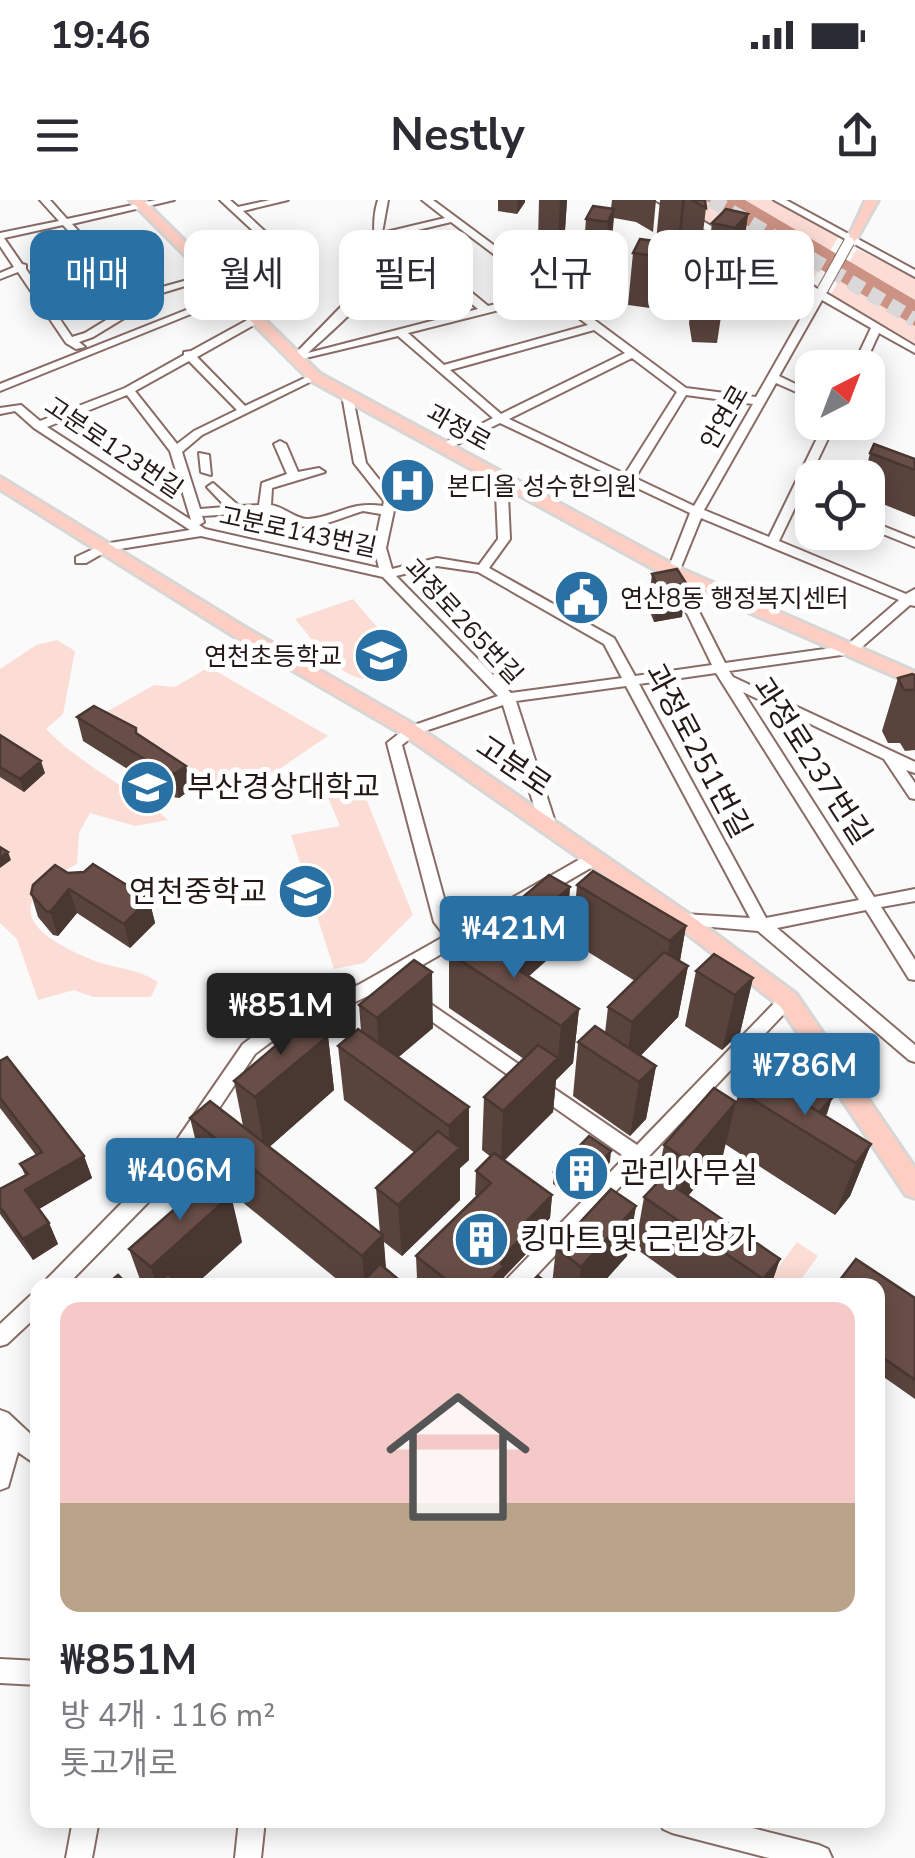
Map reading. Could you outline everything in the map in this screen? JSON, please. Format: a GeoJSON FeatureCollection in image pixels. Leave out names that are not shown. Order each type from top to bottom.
{"type":"FeatureCollection","features":[{"type":"Feature","properties":{"kind":"main road"},"geometry":{"type":"LineString","coordinates":[[849,241],[872,200]]}},
{"type":"Feature","properties":{"kind":"main road","name":"과정로"},"geometry":{"type":"LineString","coordinates":[[139,203],[184,247]]}},
{"type":"Feature","properties":{"kind":"main road","name":"과정로"},"geometry":{"type":"LineString","coordinates":[[257,320],[315,377],[673,572],[915,679]]}},
{"type":"Feature","properties":{"kind":"main road","name":"고분로"},"geometry":{"type":"LineString","coordinates":[[0,482],[240,632],[411,732],[683,920],[788,1000],[915,1188]]}},
{"type":"Feature","properties":{"kind":"street"},"geometry":{"type":"LineString","coordinates":[[45,200],[72,230]]}},
{"type":"Feature","properties":{"kind":"street"},"geometry":{"type":"LineString","coordinates":[[90,353],[70,341],[0,237],[139,203],[169,200]]}},
{"type":"Feature","properties":{"kind":"street"},"geometry":{"type":"LineString","coordinates":[[225,200],[258,230]]}},
{"type":"Feature","properties":{"kind":"street"},"geometry":{"type":"LineString","coordinates":[[236,210],[283,200]]}},
{"type":"Feature","properties":{"kind":"street"},"geometry":{"type":"LineString","coordinates":[[378,230],[384,200]]}},
{"type":"Feature","properties":{"kind":"street"},"geometry":{"type":"LineString","coordinates":[[427,200],[493,249]]}},
{"type":"Feature","properties":{"kind":"street"},"geometry":{"type":"LineString","coordinates":[[660,200],[915,350]]}},
{"type":"Feature","properties":{"kind":"street"},"geometry":{"type":"LineString","coordinates":[[779,200],[915,274]]}},
{"type":"Feature","properties":{"kind":"street"},"geometry":{"type":"LineString","coordinates":[[409,230],[453,219]]}},
{"type":"Feature","properties":{"kind":"street","name":"안연로"},"geometry":{"type":"LineString","coordinates":[[673,572],[696,512],[849,241]]}},
{"type":"Feature","properties":{"kind":"street"},"geometry":{"type":"LineString","coordinates":[[0,276],[23,267]]}},
{"type":"Feature","properties":{"kind":"street"},"geometry":{"type":"LineString","coordinates":[[473,299],[486,310]]}},
{"type":"Feature","properties":{"kind":"street"},"geometry":{"type":"LineString","coordinates":[[297,359],[493,308]]}},
{"type":"Feature","properties":{"kind":"street"},"geometry":{"type":"LineString","coordinates":[[0,388],[184,315]]}},
{"type":"Feature","properties":{"kind":"street"},"geometry":{"type":"LineString","coordinates":[[297,359],[339,316]]}},
{"type":"Feature","properties":{"kind":"street"},"geometry":{"type":"LineString","coordinates":[[70,341],[114,320]]}},
{"type":"Feature","properties":{"kind":"street"},"geometry":{"type":"LineString","coordinates":[[38,426],[129,390],[188,354],[257,320]]}},
{"type":"Feature","properties":{"kind":"street"},"geometry":{"type":"LineString","coordinates":[[588,320],[683,391],[760,401]]}},
{"type":"Feature","properties":{"kind":"street"},"geometry":{"type":"LineString","coordinates":[[442,368],[596,326]]}},
{"type":"Feature","properties":{"kind":"street"},"geometry":{"type":"LineString","coordinates":[[866,350],[876,328]]}},
{"type":"Feature","properties":{"kind":"street"},"geometry":{"type":"LineString","coordinates":[[400,332],[500,420],[696,512],[912,598],[850,650],[724,674],[628,681],[508,698],[411,732],[394,743],[442,922],[455,937]]}},
{"type":"Feature","properties":{"kind":"street"},"geometry":{"type":"LineString","coordinates":[[444,447],[633,353]]}},
{"type":"Feature","properties":{"kind":"street"},"geometry":{"type":"LineString","coordinates":[[188,354],[244,411]]}},
{"type":"Feature","properties":{"kind":"street"},"geometry":{"type":"LineString","coordinates":[[176,451],[198,433],[315,377]]}},
{"type":"Feature","properties":{"kind":"street"},"geometry":{"type":"LineString","coordinates":[[773,377],[795,388]]}},
{"type":"Feature","properties":{"kind":"street"},"geometry":{"type":"LineString","coordinates":[[129,390],[176,451],[201,532]]}},
{"type":"Feature","properties":{"kind":"street"},"geometry":{"type":"LineString","coordinates":[[628,479],[683,391]]}},
{"type":"Feature","properties":{"kind":"street"},"geometry":{"type":"LineString","coordinates":[[196,513],[264,508],[281,510],[294,521],[309,523],[362,508],[388,511],[390,501],[360,462],[348,395]]}},
{"type":"Feature","properties":{"kind":"street","name":"고분로123번길"},"geometry":{"type":"LineString","coordinates":[[0,411],[16,407],[38,426],[201,532]]}},
{"type":"Feature","properties":{"kind":"street"},"geometry":{"type":"LineString","coordinates":[[280,444],[294,476]]}},
{"type":"Feature","properties":{"kind":"street"},"geometry":{"type":"LineString","coordinates":[[203,455],[207,472]]}},
{"type":"Feature","properties":{"kind":"street"},"geometry":{"type":"LineString","coordinates":[[264,508],[266,486],[319,472]]}},
{"type":"Feature","properties":{"kind":"street"},"geometry":{"type":"LineString","coordinates":[[482,569],[504,538],[502,493],[516,486]]}},
{"type":"Feature","properties":{"kind":"street"},"geometry":{"type":"LineString","coordinates":[[213,487],[236,510]]}},
{"type":"Feature","properties":{"kind":"street"},"geometry":{"type":"LineString","coordinates":[[772,543],[795,497]]}},
{"type":"Feature","properties":{"kind":"street","name":"과정로265번길"},"geometry":{"type":"LineString","coordinates":[[388,511],[380,548],[387,574],[508,698],[548,825]]}},
{"type":"Feature","properties":{"kind":"street"},"geometry":{"type":"LineString","coordinates":[[885,531],[915,543]]}},
{"type":"Feature","properties":{"kind":"street","name":"고분로143번길"},"geometry":{"type":"LineString","coordinates":[[81,560],[104,548],[201,532],[387,574],[437,562],[482,569]]}},
{"type":"Feature","properties":{"kind":"street","name":"과정로251번길"},"geometry":{"type":"LineString","coordinates":[[482,569],[609,641],[762,925],[915,1055]]}},
{"type":"Feature","properties":{"kind":"street","name":"과정로237번길"},"geometry":{"type":"LineString","coordinates":[[673,572],[724,674],[915,974]]}},
{"type":"Feature","properties":{"kind":"street"},"geometry":{"type":"LineString","coordinates":[[724,674],[915,768]]}},
{"type":"Feature","properties":{"kind":"street"},"geometry":{"type":"LineString","coordinates":[[889,756],[915,794]]}},
{"type":"Feature","properties":{"kind":"street"},"geometry":{"type":"LineString","coordinates":[[61,1278],[168,1168],[249,1049],[265,1036],[384,979],[594,858]]}},
{"type":"Feature","properties":{"kind":"street"},"geometry":{"type":"LineString","coordinates":[[683,920],[762,925],[915,895]]}},
{"type":"Feature","properties":{"kind":"street"},"geometry":{"type":"LineString","coordinates":[[384,979],[638,1156]]}},
{"type":"Feature","properties":{"kind":"street"},"geometry":{"type":"LineString","coordinates":[[521,1278],[788,1000]]}},
{"type":"Feature","properties":{"kind":"street"},"geometry":{"type":"LineString","coordinates":[[0,1337],[30,1309]]}},
{"type":"Feature","properties":{"kind":"street"},"geometry":{"type":"LineString","coordinates":[[6,1427],[30,1449]]}},
{"type":"Feature","properties":{"kind":"street"},"geometry":{"type":"LineString","coordinates":[[0,1479],[6,1427]]}},
{"type":"Feature","properties":{"kind":"street"},"geometry":{"type":"LineString","coordinates":[[0,1671],[30,1673]]}},
{"type":"Feature","properties":{"kind":"street"},"geometry":{"type":"LineString","coordinates":[[79,1858],[85,1828]]}},
{"type":"Feature","properties":{"kind":"street"},"geometry":{"type":"LineString","coordinates":[[248,1858],[251,1828]]}},
{"type":"Feature","properties":{"kind":"street"},"geometry":{"type":"LineString","coordinates":[[701,1828],[806,1857]]}},
{"type":"Feature","properties":{"kind":"shaded area"},"geometry":{"type":"Polygon","coordinates":[[[669,200],[776,200],[839,236],[814,277],[814,230],[719,230],[669,200]]]}},
{"type":"Feature","properties":{"kind":"shaded area"},"geometry":{"type":"Polygon","coordinates":[[[705,200],[745,200],[796,230],[755,230],[705,200]]]}},
{"type":"Feature","properties":{"kind":"shaded area"},"geometry":{"type":"Polygon","coordinates":[[[814,241],[915,300],[915,326],[814,265],[814,241]]]}},
{"type":"Feature","properties":{"kind":"shaded area"},"geometry":{"type":"Polygon","coordinates":[[[857,249],[915,278],[915,343],[830,296],[857,249]]]}},
{"type":"Feature","properties":{"kind":"shaded area"},"geometry":{"type":"Polygon","coordinates":[[[353,599],[410,665],[378,678],[350,674],[329,659],[295,619],[353,599]]]}},
{"type":"Feature","properties":{"kind":"shaded area"},"geometry":{"type":"Polygon","coordinates":[[[57,640],[75,651],[63,714],[46,729],[168,820],[135,826],[90,813],[79,833],[77,864],[38,892],[31,905],[32,917],[52,940],[70,950],[158,982],[151,997],[93,997],[74,990],[38,1000],[17,939],[0,923],[0,669],[36,645],[57,640]]]}},
{"type":"Feature","properties":{"kind":"shaded area"},"geometry":{"type":"Polygon","coordinates":[[[209,667],[328,736],[275,772],[214,783],[106,712],[154,685],[175,687],[209,667]]]}},
{"type":"Feature","properties":{"kind":"shaded area"},"geometry":{"type":"Polygon","coordinates":[[[363,791],[413,915],[364,963],[334,969],[291,835],[340,826],[328,797],[363,791]]]}},
{"type":"Feature","properties":{"kind":"shaded area"},"geometry":{"type":"Polygon","coordinates":[[[797,1242],[818,1256],[802,1278],[770,1278],[797,1242]]]}},
{"type":"Feature","properties":{"kind":"building"},"geometry":{"type":"Polygon","coordinates":[[[593,206],[614,209],[608,222],[586,219],[593,206]]]}},
{"type":"Feature","properties":{"kind":"building"},"geometry":{"type":"Polygon","coordinates":[[[726,209],[748,214],[735,228],[712,223],[726,209]]]}},
{"type":"Feature","properties":{"kind":"building"},"geometry":{"type":"Polygon","coordinates":[[[640,239],[648,240],[648,255],[633,253],[640,239]]]}},
{"type":"Feature","properties":{"kind":"building"},"geometry":{"type":"Polygon","coordinates":[[[874,444],[915,459],[915,470],[870,453],[874,444]]]}},
{"type":"Feature","properties":{"kind":"building"},"geometry":{"type":"Polygon","coordinates":[[[677,569],[686,583],[659,588],[652,574],[677,569]]]}},
{"type":"Feature","properties":{"kind":"building"},"geometry":{"type":"Polygon","coordinates":[[[912,674],[915,690],[904,690],[898,678],[912,674]]]}},
{"type":"Feature","properties":{"kind":"building"},"geometry":{"type":"Polygon","coordinates":[[[94,706],[136,728],[136,733],[186,766],[174,774],[167,773],[77,717],[94,706]]]}},
{"type":"Feature","properties":{"kind":"building"},"geometry":{"type":"Polygon","coordinates":[[[0,735],[41,761],[20,779],[0,767],[0,735]]]}},
{"type":"Feature","properties":{"kind":"building"},"geometry":{"type":"Polygon","coordinates":[[[93,864],[149,899],[124,924],[69,889],[50,912],[31,894],[33,885],[55,865],[68,873],[84,872],[93,864]]]}},
{"type":"Feature","properties":{"kind":"building"},"geometry":{"type":"Polygon","coordinates":[[[593,871],[686,926],[670,941],[577,885],[593,871]]]}},
{"type":"Feature","properties":{"kind":"building"},"geometry":{"type":"Polygon","coordinates":[[[549,875],[570,887],[513,936],[492,923],[549,875]]]}},
{"type":"Feature","properties":{"kind":"building"},"geometry":{"type":"Polygon","coordinates":[[[467,937],[579,1009],[561,1026],[449,953],[467,937]]]}},
{"type":"Feature","properties":{"kind":"building"},"geometry":{"type":"Polygon","coordinates":[[[664,952],[688,966],[632,1022],[608,1007],[664,952]]]}},
{"type":"Feature","properties":{"kind":"building"},"geometry":{"type":"Polygon","coordinates":[[[714,954],[753,978],[735,995],[696,971],[714,954]]]}},
{"type":"Feature","properties":{"kind":"building"},"geometry":{"type":"Polygon","coordinates":[[[414,960],[432,972],[377,1018],[359,1005],[414,960]]]}},
{"type":"Feature","properties":{"kind":"building"},"geometry":{"type":"Polygon","coordinates":[[[306,1020],[328,1036],[255,1097],[234,1081],[306,1020]]]}},
{"type":"Feature","properties":{"kind":"building"},"geometry":{"type":"Polygon","coordinates":[[[595,1026],[656,1066],[639,1082],[578,1042],[595,1026]]]}},
{"type":"Feature","properties":{"kind":"building"},"geometry":{"type":"Polygon","coordinates":[[[358,1029],[469,1107],[449,1126],[338,1046],[358,1029]]]}},
{"type":"Feature","properties":{"kind":"building"},"geometry":{"type":"Polygon","coordinates":[[[770,1043],[814,1070],[832,1098],[819,1112],[755,1073],[751,1077],[745,1073],[770,1043]]]}},
{"type":"Feature","properties":{"kind":"building"},"geometry":{"type":"Polygon","coordinates":[[[538,1045],[558,1058],[503,1111],[484,1097],[538,1045]]]}},
{"type":"Feature","properties":{"kind":"building"},"geometry":{"type":"Polygon","coordinates":[[[7,1057],[84,1156],[25,1190],[49,1223],[23,1239],[0,1207],[0,1189],[28,1174],[20,1164],[42,1152],[0,1098],[0,1061],[7,1057]]]}},
{"type":"Feature","properties":{"kind":"building"},"geometry":{"type":"Polygon","coordinates":[[[755,1073],[871,1144],[856,1163],[739,1091],[755,1073]]]}},
{"type":"Feature","properties":{"kind":"building"},"geometry":{"type":"Polygon","coordinates":[[[714,1088],[736,1102],[687,1160],[664,1145],[714,1088]]]}},
{"type":"Feature","properties":{"kind":"building"},"geometry":{"type":"Polygon","coordinates":[[[210,1101],[383,1235],[362,1256],[190,1118],[210,1101]]]}},
{"type":"Feature","properties":{"kind":"building"},"geometry":{"type":"Polygon","coordinates":[[[438,1131],[460,1148],[398,1205],[376,1188],[438,1131]]]}},
{"type":"Feature","properties":{"kind":"building"},"geometry":{"type":"Polygon","coordinates":[[[589,1136],[611,1151],[577,1188],[554,1172],[589,1136]]]}},
{"type":"Feature","properties":{"kind":"building"},"geometry":{"type":"Polygon","coordinates":[[[494,1153],[552,1195],[521,1227],[527,1232],[505,1255],[501,1264],[504,1266],[493,1278],[444,1278],[416,1256],[491,1183],[476,1171],[494,1153]]]}},
{"type":"Feature","properties":{"kind":"building"},"geometry":{"type":"Polygon","coordinates":[[[210,1178],[231,1195],[151,1267],[129,1249],[210,1178]]]}},
{"type":"Feature","properties":{"kind":"building"},"geometry":{"type":"Polygon","coordinates":[[[662,1178],[780,1259],[762,1278],[644,1197],[662,1178]]]}},
{"type":"Feature","properties":{"kind":"building"},"geometry":{"type":"Polygon","coordinates":[[[611,1189],[636,1206],[581,1267],[556,1248],[611,1189]]]}},
{"type":"Feature","properties":{"kind":"building"},"geometry":{"type":"Polygon","coordinates":[[[856,1259],[885,1278],[841,1278],[856,1259]]]}},
{"type":"Feature","properties":{"kind":"building"},"geometry":{"type":"Polygon","coordinates":[[[380,1264],[397,1278],[366,1278],[380,1264]]]}},
{"type":"Feature","properties":{"kind":"building"},"geometry":{"type":"Polygon","coordinates":[[[885,1278],[915,1298],[915,1380],[885,1359],[885,1278]]]}},
{"type":"Feature","properties":{"kind":"tunnel"},"geometry":{"type":"LineString","coordinates":[[711,200],[915,320]]}},
{"type":"Feature","properties":{"kind":"place","name":"본디올 성수한의원"},"geometry":{"type":"Point","coordinates":[408,486]}},
{"type":"Feature","properties":{"kind":"place","name":"연산8동 행정복지센터"},"geometry":{"type":"Point","coordinates":[581,598]}},
{"type":"Feature","properties":{"kind":"place","name":"연천초등학교"},"geometry":{"type":"Point","coordinates":[381,656]}},
{"type":"Feature","properties":{"kind":"place","name":"부산경상대학교"},"geometry":{"type":"Point","coordinates":[148,787]}},
{"type":"Feature","properties":{"kind":"place","name":"연천중학교"},"geometry":{"type":"Point","coordinates":[306,892]}},
{"type":"Feature","properties":{"kind":"place","name":"관리사무실"},"geometry":{"type":"Point","coordinates":[581,1173]}},
{"type":"Feature","properties":{"kind":"place","name":"킹마트 및 근린상가"},"geometry":{"type":"Point","coordinates":[481,1239]}}]}
